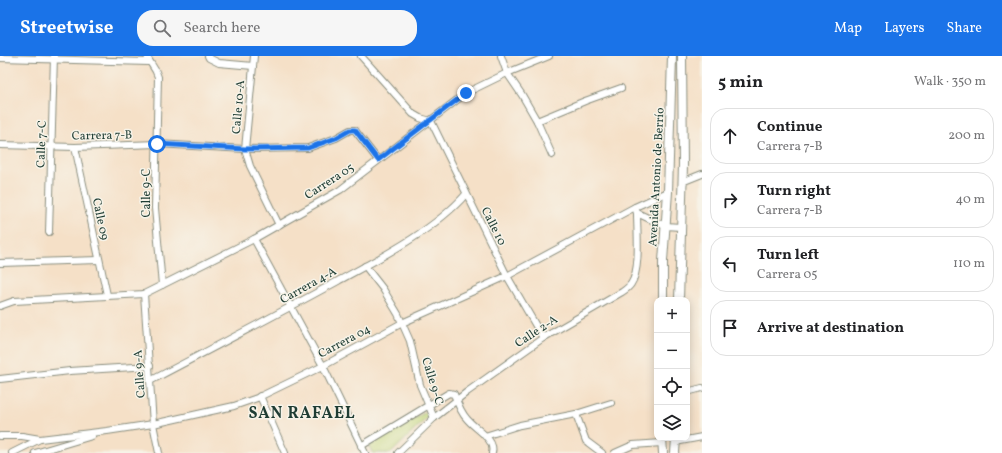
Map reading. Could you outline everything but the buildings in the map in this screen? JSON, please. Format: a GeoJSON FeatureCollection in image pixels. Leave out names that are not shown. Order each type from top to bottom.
{"type":"FeatureCollection","features":[{"type":"Feature","properties":{"kind":"street"},"geometry":{"type":"LineString","coordinates":[[208,56],[219,63],[254,66]]}},
{"type":"Feature","properties":{"kind":"street","name":"Calle 10-A"},"geometry":{"type":"LineString","coordinates":[[254,56],[245,149],[250,166],[279,225]]}},
{"type":"Feature","properties":{"kind":"street"},"geometry":{"type":"LineString","coordinates":[[361,56],[413,114],[431,121]]}},
{"type":"Feature","properties":{"kind":"street"},"geometry":{"type":"LineString","coordinates":[[501,56],[506,73],[522,95],[537,122],[552,155]]}},
{"type":"Feature","properties":{"kind":"street","name":"Carrera 05"},"geometry":{"type":"LineString","coordinates":[[0,306],[14,301],[144,294],[254,239],[340,190],[466,93],[506,73],[549,56]]}},
{"type":"Feature","properties":{"kind":"street","name":"Avenida Antonio de Berrío"},"geometry":{"type":"LineString","coordinates":[[663,297],[663,261],[668,192],[672,56]]}},
{"type":"Feature","properties":{"kind":"street","name":"Avenida Antonio de Berrío"},"geometry":{"type":"LineString","coordinates":[[679,297],[683,165],[682,56]]}},
{"type":"Feature","properties":{"kind":"street"},"geometry":{"type":"LineString","coordinates":[[0,58],[148,59]]}},
{"type":"Feature","properties":{"kind":"street","name":"Calle 7-C"},"geometry":{"type":"LineString","coordinates":[[49,232],[54,58]]}},
{"type":"Feature","properties":{"kind":"street","name":"Calle 9-C"},"geometry":{"type":"LineString","coordinates":[[148,59],[156,68],[158,77],[155,208],[162,285]]}},
{"type":"Feature","properties":{"kind":"street"},"geometry":{"type":"LineString","coordinates":[[537,122],[584,101],[621,88]]}},
{"type":"Feature","properties":{"kind":"street","name":"Calle 10"},"geometry":{"type":"LineString","coordinates":[[431,121],[507,276],[543,338]]}},
{"type":"Feature","properties":{"kind":"street","name":"Carrera 7-B"},"geometry":{"type":"LineString","coordinates":[[0,146],[75,147],[157,144],[245,149],[308,148],[336,138],[350,130],[355,130],[378,160]]}},
{"type":"Feature","properties":{"kind":"street","name":"Calle 09"},"geometry":{"type":"LineString","coordinates":[[75,147],[107,295]]}},
{"type":"Feature","properties":{"kind":"street"},"geometry":{"type":"LineString","coordinates":[[682,182],[702,174]]}},
{"type":"Feature","properties":{"kind":"street","name":"Carrera 04"},"geometry":{"type":"LineString","coordinates":[[12,453],[40,439],[153,424],[234,406],[260,396],[323,366],[402,323],[507,276],[634,207],[668,192]]}},
{"type":"Feature","properties":{"kind":"street","name":"Carrera 4-A"},"geometry":{"type":"LineString","coordinates":[[150,382],[365,266],[427,228],[458,203],[466,194]]}},
{"type":"Feature","properties":{"kind":"street","name":"Calle 2-A"},"geometry":{"type":"LineString","coordinates":[[398,453],[434,418],[543,338],[622,292],[631,285],[635,278],[637,269],[637,213],[634,207]]}},
{"type":"Feature","properties":{"kind":"street"},"geometry":{"type":"LineString","coordinates":[[637,213],[666,226],[680,227]]}},
{"type":"Feature","properties":{"kind":"street"},"geometry":{"type":"LineString","coordinates":[[254,239],[323,366],[365,453]]}},
{"type":"Feature","properties":{"kind":"street"},"geometry":{"type":"LineString","coordinates":[[0,263],[99,260]]}},
{"type":"Feature","properties":{"kind":"street","name":"Calle 9-C"},"geometry":{"type":"LineString","coordinates":[[365,266],[383,289],[398,314],[410,341],[420,385],[434,418]]}},
{"type":"Feature","properties":{"kind":"street","name":"Calle 9-A"},"geometry":{"type":"LineString","coordinates":[[144,294],[153,424],[159,453]]}},
{"type":"Feature","properties":{"kind":"street"},"geometry":{"type":"LineString","coordinates":[[0,379],[70,371],[150,366]]}},
{"type":"Feature","properties":{"kind":"street"},"geometry":{"type":"LineString","coordinates":[[690,391],[702,388]]}},
{"type":"Feature","properties":{"kind":"street"},"geometry":{"type":"LineString","coordinates":[[361,446],[449,393],[454,394],[465,418],[491,443],[493,449],[492,453]]}},
{"type":"Feature","properties":{"kind":"street"},"geometry":{"type":"LineString","coordinates":[[260,396],[285,453]]}},
{"type":"Feature","properties":{"kind":"street"},"geometry":{"type":"LineString","coordinates":[[485,436],[520,426],[576,414],[611,403]]}},
{"type":"Feature","properties":{"kind":"street"},"geometry":{"type":"LineString","coordinates":[[576,414],[586,441],[602,453]]}},
{"type":"Feature","properties":{"kind":"street"},"geometry":{"type":"LineString","coordinates":[[35,453],[106,431]]}},
{"type":"Feature","properties":{"kind":"street"},"geometry":{"type":"LineString","coordinates":[[0,436],[22,436],[40,439]]}},
{"type":"Feature","properties":{"kind":"street"},"geometry":{"type":"LineString","coordinates":[[690,439],[702,438]]}},
{"type":"Feature","properties":{"kind":"street"},"geometry":{"type":"LineString","coordinates":[[615,453],[633,445],[662,441],[663,453]]}},
{"type":"Feature","properties":{"kind":"street"},"geometry":{"type":"LineString","coordinates":[[675,453],[676,441]]}},
{"type":"Feature","properties":{"kind":"green space"},"geometry":{"type":"Polygon","coordinates":[[[426,412],[428,417],[391,453],[373,453],[368,445],[426,412]]]}},
{"type":"Feature","properties":{"kind":"district","name":"SAN RAFAEL"},"geometry":{"type":"Point","coordinates":[302,412]}},
{"type":"Feature","properties":{"kind":"route"},"geometry":{"type":"LineString","coordinates":[[157,144],[245,149],[308,148],[336,138],[350,130],[355,130],[378,160],[466,93]]}}]}
